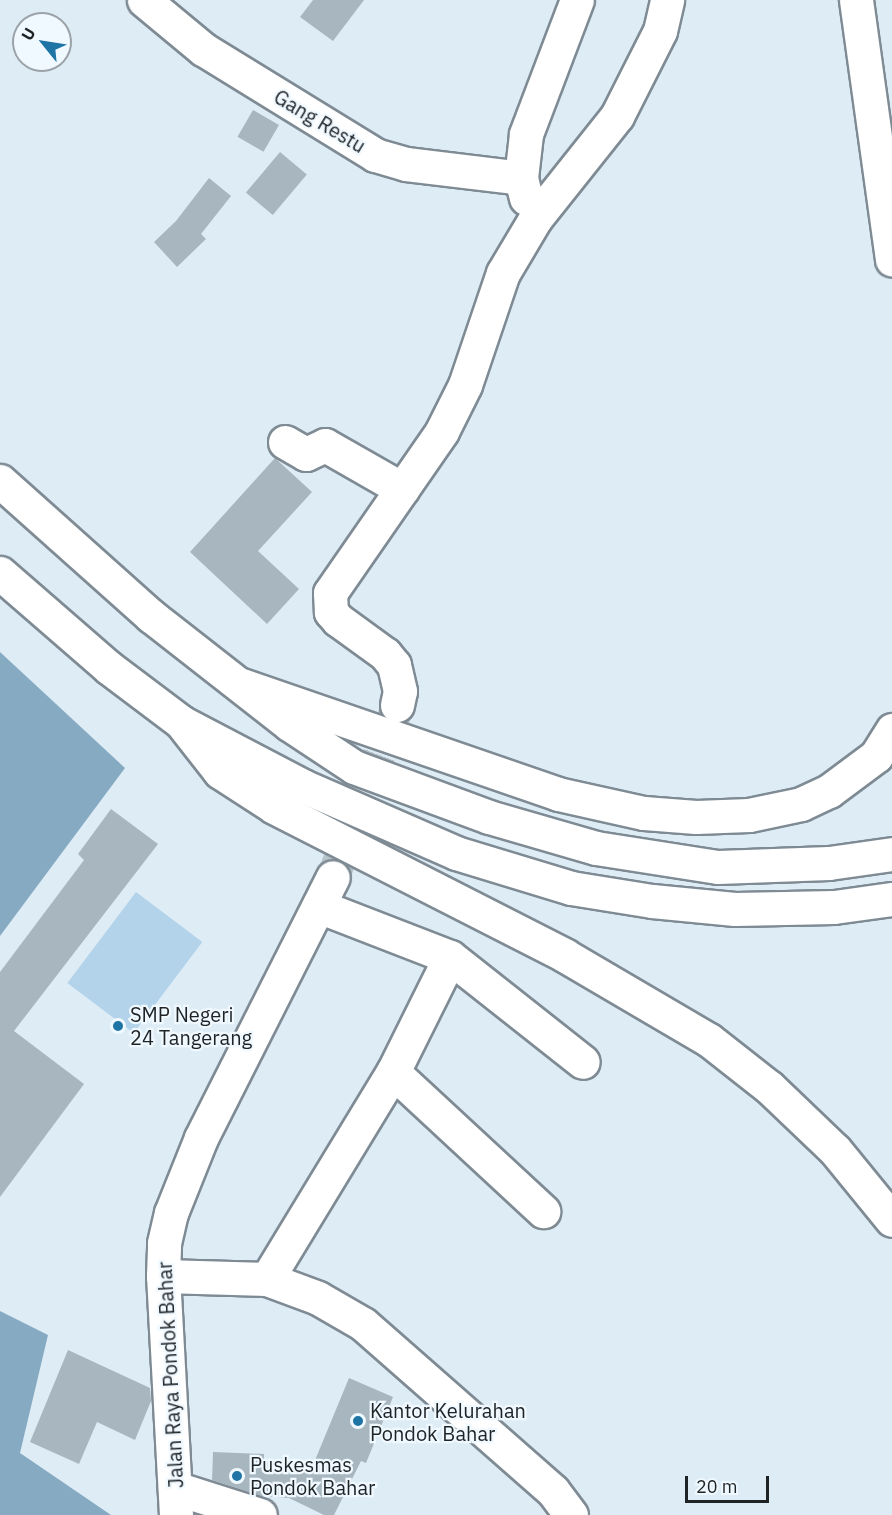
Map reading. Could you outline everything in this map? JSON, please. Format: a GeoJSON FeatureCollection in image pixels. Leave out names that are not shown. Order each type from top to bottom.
{"type":"FeatureCollection","features":[{"type":"Feature","properties":{"kind":"main road","name":"Gang Restu"},"geometry":{"type":"LineString","coordinates":[[144,0],[202,49],[375,155],[406,164],[521,178]]}},
{"type":"Feature","properties":{"kind":"main road"},"geometry":{"type":"LineString","coordinates":[[535,219],[521,178],[526,134],[577,0]]}},
{"type":"Feature","properties":{"kind":"main road"},"geometry":{"type":"LineString","coordinates":[[398,705],[400,691],[394,665],[385,654],[338,620],[329,603],[334,584],[402,489],[455,408],[491,302],[535,219],[617,116],[660,31],[667,0]]}},
{"type":"Feature","properties":{"kind":"main road"},"geometry":{"type":"LineString","coordinates":[[856,0],[892,260]]}},
{"type":"Feature","properties":{"kind":"main road"},"geometry":{"type":"LineString","coordinates":[[876,0],[884,206]]}},
{"type":"Feature","properties":{"kind":"main road"},"geometry":{"type":"LineString","coordinates":[[285,442],[306,454],[325,445],[402,489]]}},
{"type":"Feature","properties":{"kind":"main road"},"geometry":{"type":"LineString","coordinates":[[0,481],[151,616],[289,724],[354,767],[489,817],[596,848],[718,867],[829,863],[892,854]]}},
{"type":"Feature","properties":{"kind":"main road"},"geometry":{"type":"LineString","coordinates":[[0,573],[108,667],[181,722],[379,822],[478,861],[571,888],[652,902],[735,909],[834,907],[892,899]]}},
{"type":"Feature","properties":{"kind":"main road"},"geometry":{"type":"LineString","coordinates":[[242,685],[558,794],[644,813],[696,817],[749,815],[801,804],[829,791],[876,756],[892,730]]}},
{"type":"Feature","properties":{"kind":"main road"},"geometry":{"type":"LineString","coordinates":[[181,722],[220,772],[274,807],[564,955],[709,1040],[769,1087],[835,1150],[892,1220]]}},
{"type":"Feature","properties":{"kind":"main road","name":"Jalan Raya Pondok Bahar"},"geometry":{"type":"LineString","coordinates":[[175,1502],[163,1276],[164,1243],[182,1179],[321,906],[333,877]]}},
{"type":"Feature","properties":{"kind":"main road"},"geometry":{"type":"LineString","coordinates":[[321,906],[450,957],[583,1062]]}},
{"type":"Feature","properties":{"kind":"main road"},"geometry":{"type":"LineString","coordinates":[[267,1279],[393,1072],[450,957]]}},
{"type":"Feature","properties":{"kind":"main road"},"geometry":{"type":"LineString","coordinates":[[393,1072],[543,1211]]}},
{"type":"Feature","properties":{"kind":"main road"},"geometry":{"type":"LineString","coordinates":[[163,1276],[267,1279],[318,1298],[363,1324],[553,1491],[571,1515]]}},
{"type":"Feature","properties":{"kind":"main road"},"geometry":{"type":"LineString","coordinates":[[175,1502],[260,1515]]}},
{"type":"Feature","properties":{"kind":"shaded area"},"geometry":{"type":"Polygon","coordinates":[[[0,652],[125,768],[0,936],[0,652]]]}},
{"type":"Feature","properties":{"kind":"shaded area"},"geometry":{"type":"Polygon","coordinates":[[[136,892],[202,942],[134,1033],[67,983],[136,892]]]}},
{"type":"Feature","properties":{"kind":"shaded area"},"geometry":{"type":"Polygon","coordinates":[[[0,1311],[48,1335],[20,1453],[111,1515],[0,1515],[0,1311]]]}},
{"type":"Feature","properties":{"kind":"building"},"geometry":{"type":"Polygon","coordinates":[[[313,0],[364,0],[333,41],[300,17],[313,0]]]}},
{"type":"Feature","properties":{"kind":"building"},"geometry":{"type":"Polygon","coordinates":[[[253,110],[279,125],[263,152],[238,137],[253,110]]]}},
{"type":"Feature","properties":{"kind":"building"},"geometry":{"type":"Polygon","coordinates":[[[280,152],[307,174],[273,215],[246,193],[280,152]]]}},
{"type":"Feature","properties":{"kind":"building"},"geometry":{"type":"Polygon","coordinates":[[[209,178],[231,196],[201,234],[206,239],[177,267],[154,242],[176,221],[209,178]]]}},
{"type":"Feature","properties":{"kind":"building"},"geometry":{"type":"Polygon","coordinates":[[[275,458],[312,492],[258,551],[299,589],[267,624],[190,552],[275,458]]]}},
{"type":"Feature","properties":{"kind":"building"},"geometry":{"type":"Polygon","coordinates":[[[111,809],[158,844],[14,1031],[84,1084],[0,1197],[0,972],[84,860],[78,854],[111,809]]]}},
{"type":"Feature","properties":{"kind":"building"},"geometry":{"type":"Polygon","coordinates":[[[68,1350],[150,1388],[151,1401],[135,1440],[97,1422],[79,1464],[30,1442],[68,1350]]]}},
{"type":"Feature","properties":{"kind":"building"},"geometry":{"type":"Polygon","coordinates":[[[349,1378],[393,1397],[366,1463],[361,1461],[334,1515],[324,1515],[289,1498],[261,1496],[212,1480],[213,1452],[264,1454],[264,1461],[311,1470],[349,1378]]]}},
{"type":"Feature","properties":{"kind":"tunnel"},"geometry":{"type":"LineString","coordinates":[[333,877],[396,710]]}},
{"type":"Feature","properties":{"kind":"place","name":"SMP Negeri 24 Tangerang"},"geometry":{"type":"Point","coordinates":[118,1026]}},
{"type":"Feature","properties":{"kind":"place","name":"Kantor Kelurahan Pondok Bahar"},"geometry":{"type":"Point","coordinates":[358,1421]}},
{"type":"Feature","properties":{"kind":"place","name":"Puskesmas Pondok Bahar"},"geometry":{"type":"Point","coordinates":[237,1476]}}]}
